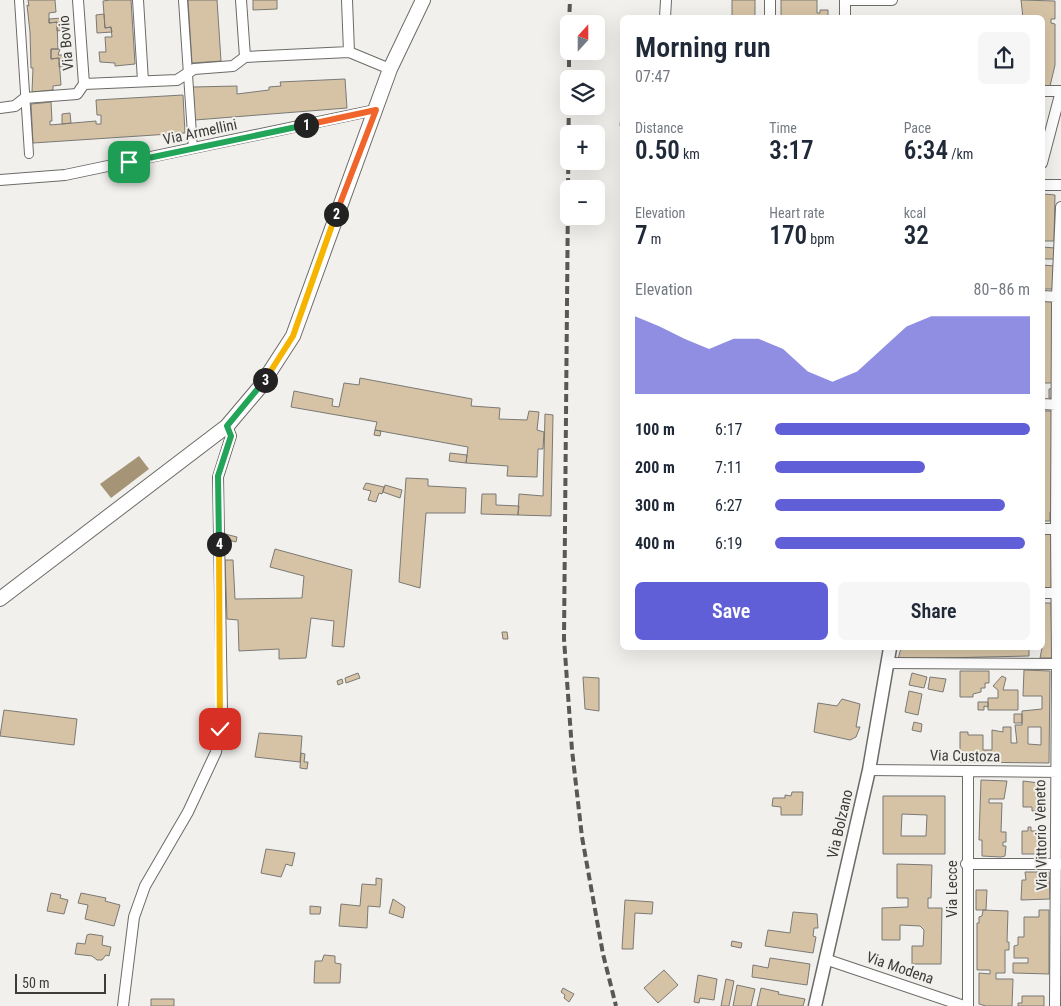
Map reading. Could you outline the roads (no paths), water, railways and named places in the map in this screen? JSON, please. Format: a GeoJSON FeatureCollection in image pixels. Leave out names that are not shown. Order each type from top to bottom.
{"type":"FeatureCollection","features":[{"type":"Feature","properties":{"kind":"main road"},"geometry":{"type":"LineString","coordinates":[[0,599],[227,426],[260,387],[293,336],[390,69],[423,0]]}},
{"type":"Feature","properties":{"kind":"street"},"geometry":{"type":"LineString","coordinates":[[19,0],[29,154]]}},
{"type":"Feature","properties":{"kind":"street","name":"Via Bovio"},"geometry":{"type":"LineString","coordinates":[[78,0],[84,84]]}},
{"type":"Feature","properties":{"kind":"street"},"geometry":{"type":"LineString","coordinates":[[138,0],[143,81]]}},
{"type":"Feature","properties":{"kind":"street"},"geometry":{"type":"LineString","coordinates":[[183,0],[193,149]]}},
{"type":"Feature","properties":{"kind":"street"},"geometry":{"type":"LineString","coordinates":[[241,0],[245,57]]}},
{"type":"Feature","properties":{"kind":"street"},"geometry":{"type":"LineString","coordinates":[[347,0],[349,52]]}},
{"type":"Feature","properties":{"kind":"street"},"geometry":{"type":"LineString","coordinates":[[665,15],[666,0]]}},
{"type":"Feature","properties":{"kind":"street"},"geometry":{"type":"LineString","coordinates":[[770,0],[770,15]]}},
{"type":"Feature","properties":{"kind":"street"},"geometry":{"type":"LineString","coordinates":[[845,15],[845,0],[892,0]]}},
{"type":"Feature","properties":{"kind":"street"},"geometry":{"type":"LineString","coordinates":[[0,108],[15,106],[24,98],[77,94],[84,84],[177,80],[194,69],[233,66],[245,57],[349,52],[390,69]]}},
{"type":"Feature","properties":{"kind":"street"},"geometry":{"type":"LineString","coordinates":[[1045,91],[1061,91],[1045,152]]}},
{"type":"Feature","properties":{"kind":"street","name":"Via Armellini"},"geometry":{"type":"LineString","coordinates":[[0,180],[64,175],[376,110]]}},
{"type":"Feature","properties":{"kind":"street"},"geometry":{"type":"LineString","coordinates":[[1045,186],[1061,185]]}},
{"type":"Feature","properties":{"kind":"street"},"geometry":{"type":"LineString","coordinates":[[1045,529],[1058,529],[1061,207]]}},
{"type":"Feature","properties":{"kind":"street"},"geometry":{"type":"LineString","coordinates":[[1045,296],[1059,297]]}},
{"type":"Feature","properties":{"kind":"street"},"geometry":{"type":"LineString","coordinates":[[1045,404],[1059,405]]}},
{"type":"Feature","properties":{"kind":"street"},"geometry":{"type":"LineString","coordinates":[[122,1006],[129,969],[134,917],[145,886],[188,812],[216,752],[222,710],[218,476],[231,436],[227,426]]}},
{"type":"Feature","properties":{"kind":"street","name":"Via Vittorio Veneto"},"geometry":{"type":"LineString","coordinates":[[1055,1006],[1059,975],[1058,529]]}},
{"type":"Feature","properties":{"kind":"street"},"geometry":{"type":"LineString","coordinates":[[1045,594],[1057,593]]}},
{"type":"Feature","properties":{"kind":"street","name":"Via Bolzano"},"geometry":{"type":"LineString","coordinates":[[815,1006],[869,770],[890,650]]}},
{"type":"Feature","properties":{"kind":"street"},"geometry":{"type":"LineString","coordinates":[[887,663],[1059,664]]}},
{"type":"Feature","properties":{"kind":"street","name":"Via Custoza"},"geometry":{"type":"LineString","coordinates":[[869,770],[1058,772]]}},
{"type":"Feature","properties":{"kind":"street","name":"Via Lecce"},"geometry":{"type":"LineString","coordinates":[[966,1006],[968,772]]}},
{"type":"Feature","properties":{"kind":"street"},"geometry":{"type":"LineString","coordinates":[[966,864],[1059,864]]}},
{"type":"Feature","properties":{"kind":"street","name":"Via Modena"},"geometry":{"type":"LineString","coordinates":[[825,959],[966,1006]]}},
{"type":"Feature","properties":{"kind":"railway"},"geometry":{"type":"LineString","coordinates":[[569,15],[570,0]]}},
{"type":"Feature","properties":{"kind":"railway"},"geometry":{"type":"LineString","coordinates":[[569,60],[569,70]]}},
{"type":"Feature","properties":{"kind":"railway"},"geometry":{"type":"LineString","coordinates":[[569,115],[564,639],[572,750],[582,837],[603,954],[616,1006]]}}]}
